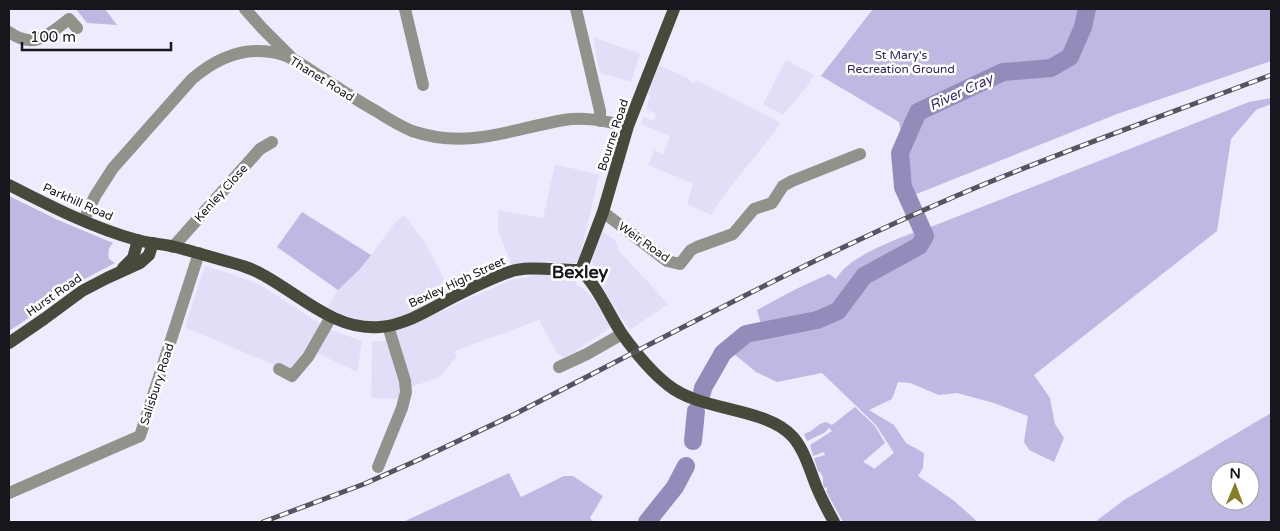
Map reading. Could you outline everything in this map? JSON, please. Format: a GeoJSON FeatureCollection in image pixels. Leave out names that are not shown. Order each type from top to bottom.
{"type":"FeatureCollection","features":[{"type":"Feature","properties":{"kind":"main road","name":"Bourne Road"},"geometry":{"type":"LineString","coordinates":[[580,270],[603,212],[628,126],[674,9]]}},
{"type":"Feature","properties":{"kind":"main road","name":"Parkhill Road"},"geometry":{"type":"LineString","coordinates":[[9,185],[59,210],[138,240]]}},
{"type":"Feature","properties":{"kind":"main road","name":"Bexley High Street"},"geometry":{"type":"LineString","coordinates":[[138,240],[173,246],[249,268],[264,275],[331,316],[355,325],[370,327],[388,326],[422,314],[510,271],[528,269],[580,270]]}},
{"type":"Feature","properties":{"kind":"main road","name":"Hurst Road"},"geometry":{"type":"LineString","coordinates":[[118,273],[132,258],[138,240]]}},
{"type":"Feature","properties":{"kind":"main road","name":"Hurst Road"},"geometry":{"type":"LineString","coordinates":[[9,343],[72,297],[140,263],[149,254],[153,243]]}},
{"type":"Feature","properties":{"kind":"main road"},"geometry":{"type":"LineString","coordinates":[[580,270],[596,289],[622,334],[663,382],[700,401],[764,419],[782,427],[791,435],[801,448],[834,522]]}},
{"type":"Feature","properties":{"kind":"street"},"geometry":{"type":"LineString","coordinates":[[245,9],[292,58]]}},
{"type":"Feature","properties":{"kind":"street"},"geometry":{"type":"LineString","coordinates":[[405,9],[423,85]]}},
{"type":"Feature","properties":{"kind":"street"},"geometry":{"type":"LineString","coordinates":[[576,9],[600,111],[600,121]]}},
{"type":"Feature","properties":{"kind":"street"},"geometry":{"type":"LineString","coordinates":[[9,32],[25,40],[37,40],[47,36],[69,19],[76,28]]}},
{"type":"Feature","properties":{"kind":"street"},"geometry":{"type":"LineString","coordinates":[[254,51],[262,28]]}},
{"type":"Feature","properties":{"kind":"street","name":"Thanet Road"},"geometry":{"type":"LineString","coordinates":[[84,220],[95,196],[113,168],[192,79],[204,68],[234,54],[254,51],[272,52],[292,58],[411,131],[440,138],[481,138],[507,134],[565,120],[585,119],[628,126]]}},
{"type":"Feature","properties":{"kind":"street","name":"Kenley Close"},"geometry":{"type":"LineString","coordinates":[[173,246],[260,149],[272,142]]}},
{"type":"Feature","properties":{"kind":"street","name":"Weir Road"},"geometry":{"type":"LineString","coordinates":[[603,212],[667,261],[680,264],[691,250],[733,234],[754,209],[772,203],[783,186],[792,180],[860,154]]}},
{"type":"Feature","properties":{"kind":"street","name":"Salisbury Road"},"geometry":{"type":"LineString","coordinates":[[9,493],[140,436],[199,253]]}},
{"type":"Feature","properties":{"kind":"street"},"geometry":{"type":"LineString","coordinates":[[278,369],[292,376],[308,357],[331,316]]}},
{"type":"Feature","properties":{"kind":"street"},"geometry":{"type":"LineString","coordinates":[[378,466],[402,408],[406,392],[405,381],[388,326]]}},
{"type":"Feature","properties":{"kind":"street"},"geometry":{"type":"LineString","coordinates":[[559,367],[622,334]]}},
{"type":"Feature","properties":{"kind":"shaded area"},"geometry":{"type":"Polygon","coordinates":[[[593,37],[640,54],[631,82],[600,73],[593,37]]]}},
{"type":"Feature","properties":{"kind":"shaded area"},"geometry":{"type":"Polygon","coordinates":[[[786,60],[814,75],[809,84],[783,115],[763,104],[786,60]]]}},
{"type":"Feature","properties":{"kind":"shaded area"},"geometry":{"type":"Polygon","coordinates":[[[659,65],[691,80],[690,82],[694,83],[696,80],[778,121],[780,125],[724,195],[711,215],[687,204],[693,183],[648,165],[654,150],[663,154],[670,136],[641,124],[643,117],[654,121],[656,114],[646,109],[650,96],[648,95],[659,65]]]}},
{"type":"Feature","properties":{"kind":"shaded area"},"geometry":{"type":"Polygon","coordinates":[[[555,164],[599,175],[579,260],[576,263],[570,264],[546,261],[546,264],[512,265],[498,231],[498,210],[543,218],[555,164]]]}},
{"type":"Feature","properties":{"kind":"shaded area"},"geometry":{"type":"Polygon","coordinates":[[[404,215],[426,244],[451,293],[408,317],[393,320],[368,322],[344,316],[327,307],[338,290],[360,269],[395,223],[404,215]]]}},
{"type":"Feature","properties":{"kind":"shaded area"},"geometry":{"type":"Polygon","coordinates":[[[603,232],[615,240],[619,251],[668,304],[630,330],[610,300],[593,268],[592,260],[595,248],[603,232]]]}},
{"type":"Feature","properties":{"kind":"shaded area"},"geometry":{"type":"Polygon","coordinates":[[[205,266],[260,285],[321,324],[291,372],[185,327],[205,266]]]}},
{"type":"Feature","properties":{"kind":"shaded area"},"geometry":{"type":"Polygon","coordinates":[[[530,274],[553,275],[577,282],[576,285],[592,297],[611,327],[571,354],[563,357],[557,353],[539,320],[455,351],[457,356],[440,377],[410,387],[393,332],[513,279],[530,277],[530,274]]]}},
{"type":"Feature","properties":{"kind":"shaded area"},"geometry":{"type":"Polygon","coordinates":[[[329,329],[362,341],[357,372],[317,353],[329,329]]]}},
{"type":"Feature","properties":{"kind":"shaded area"},"geometry":{"type":"Polygon","coordinates":[[[372,341],[390,341],[400,381],[399,399],[371,398],[372,341]]]}},
{"type":"Feature","properties":{"kind":"green space"},"geometry":{"type":"Polygon","coordinates":[[[76,9],[105,9],[117,25],[87,23],[76,9]]]}},
{"type":"Feature","properties":{"kind":"green space","name":"St Mary's Recreation Ground"},"geometry":{"type":"Polygon","coordinates":[[[873,9],[1271,9],[1271,61],[1117,114],[914,195],[899,122],[821,76],[873,9]]]}},
{"type":"Feature","properties":{"kind":"green space"},"geometry":{"type":"Polygon","coordinates":[[[1271,98],[1271,104],[1256,110],[1231,139],[1217,231],[1034,375],[1050,398],[1055,424],[1064,438],[1054,462],[1029,450],[1024,442],[1028,416],[994,403],[957,393],[939,395],[910,383],[898,382],[892,399],[869,410],[894,425],[906,443],[924,453],[923,468],[918,476],[953,500],[978,522],[843,522],[826,491],[827,487],[824,488],[823,478],[818,471],[814,458],[825,455],[824,452],[813,456],[810,445],[832,431],[829,428],[824,433],[807,441],[804,434],[826,422],[832,425],[855,407],[875,426],[885,443],[863,462],[874,469],[894,453],[876,425],[822,373],[777,382],[756,372],[734,354],[733,352],[746,339],[760,336],[761,324],[757,310],[829,274],[836,279],[851,263],[885,244],[1249,102],[1271,98]]]}},
{"type":"Feature","properties":{"kind":"green space"},"geometry":{"type":"Polygon","coordinates":[[[9,196],[58,220],[113,243],[109,248],[109,259],[115,263],[75,284],[9,331],[9,196]]]}},
{"type":"Feature","properties":{"kind":"green space"},"geometry":{"type":"Polygon","coordinates":[[[302,212],[371,255],[360,269],[338,290],[277,247],[302,212]]]}},
{"type":"Feature","properties":{"kind":"green space"},"geometry":{"type":"Polygon","coordinates":[[[1271,413],[1271,522],[1095,522],[1124,500],[1271,413]]]}},
{"type":"Feature","properties":{"kind":"green space"},"geometry":{"type":"Polygon","coordinates":[[[509,473],[521,497],[564,476],[573,476],[603,496],[590,518],[594,522],[403,522],[509,473]]]}},
{"type":"Feature","properties":{"kind":"waterway","name":"River Cray"},"geometry":{"type":"LineString","coordinates":[[702,393],[723,353],[746,334],[817,320],[838,311],[864,276],[919,246],[925,236],[903,187],[900,153],[918,112],[1003,72],[1051,68],[1070,57],[1083,27],[1087,9]]}},
{"type":"Feature","properties":{"kind":"waterway","name":"River Cray"},"geometry":{"type":"LineString","coordinates":[[693,441],[696,411]]}},
{"type":"Feature","properties":{"kind":"waterway","name":"River Cray"},"geometry":{"type":"LineString","coordinates":[[647,522],[675,487],[686,466]]}},
{"type":"Feature","properties":{"kind":"railway"},"geometry":{"type":"LineString","coordinates":[[263,522],[364,484],[418,460],[515,414],[679,329],[844,247],[956,196],[1034,164],[1271,75]]}},
{"type":"Feature","properties":{"kind":"district","name":"Bexley"},"geometry":{"type":"Point","coordinates":[580,272]}}]}
